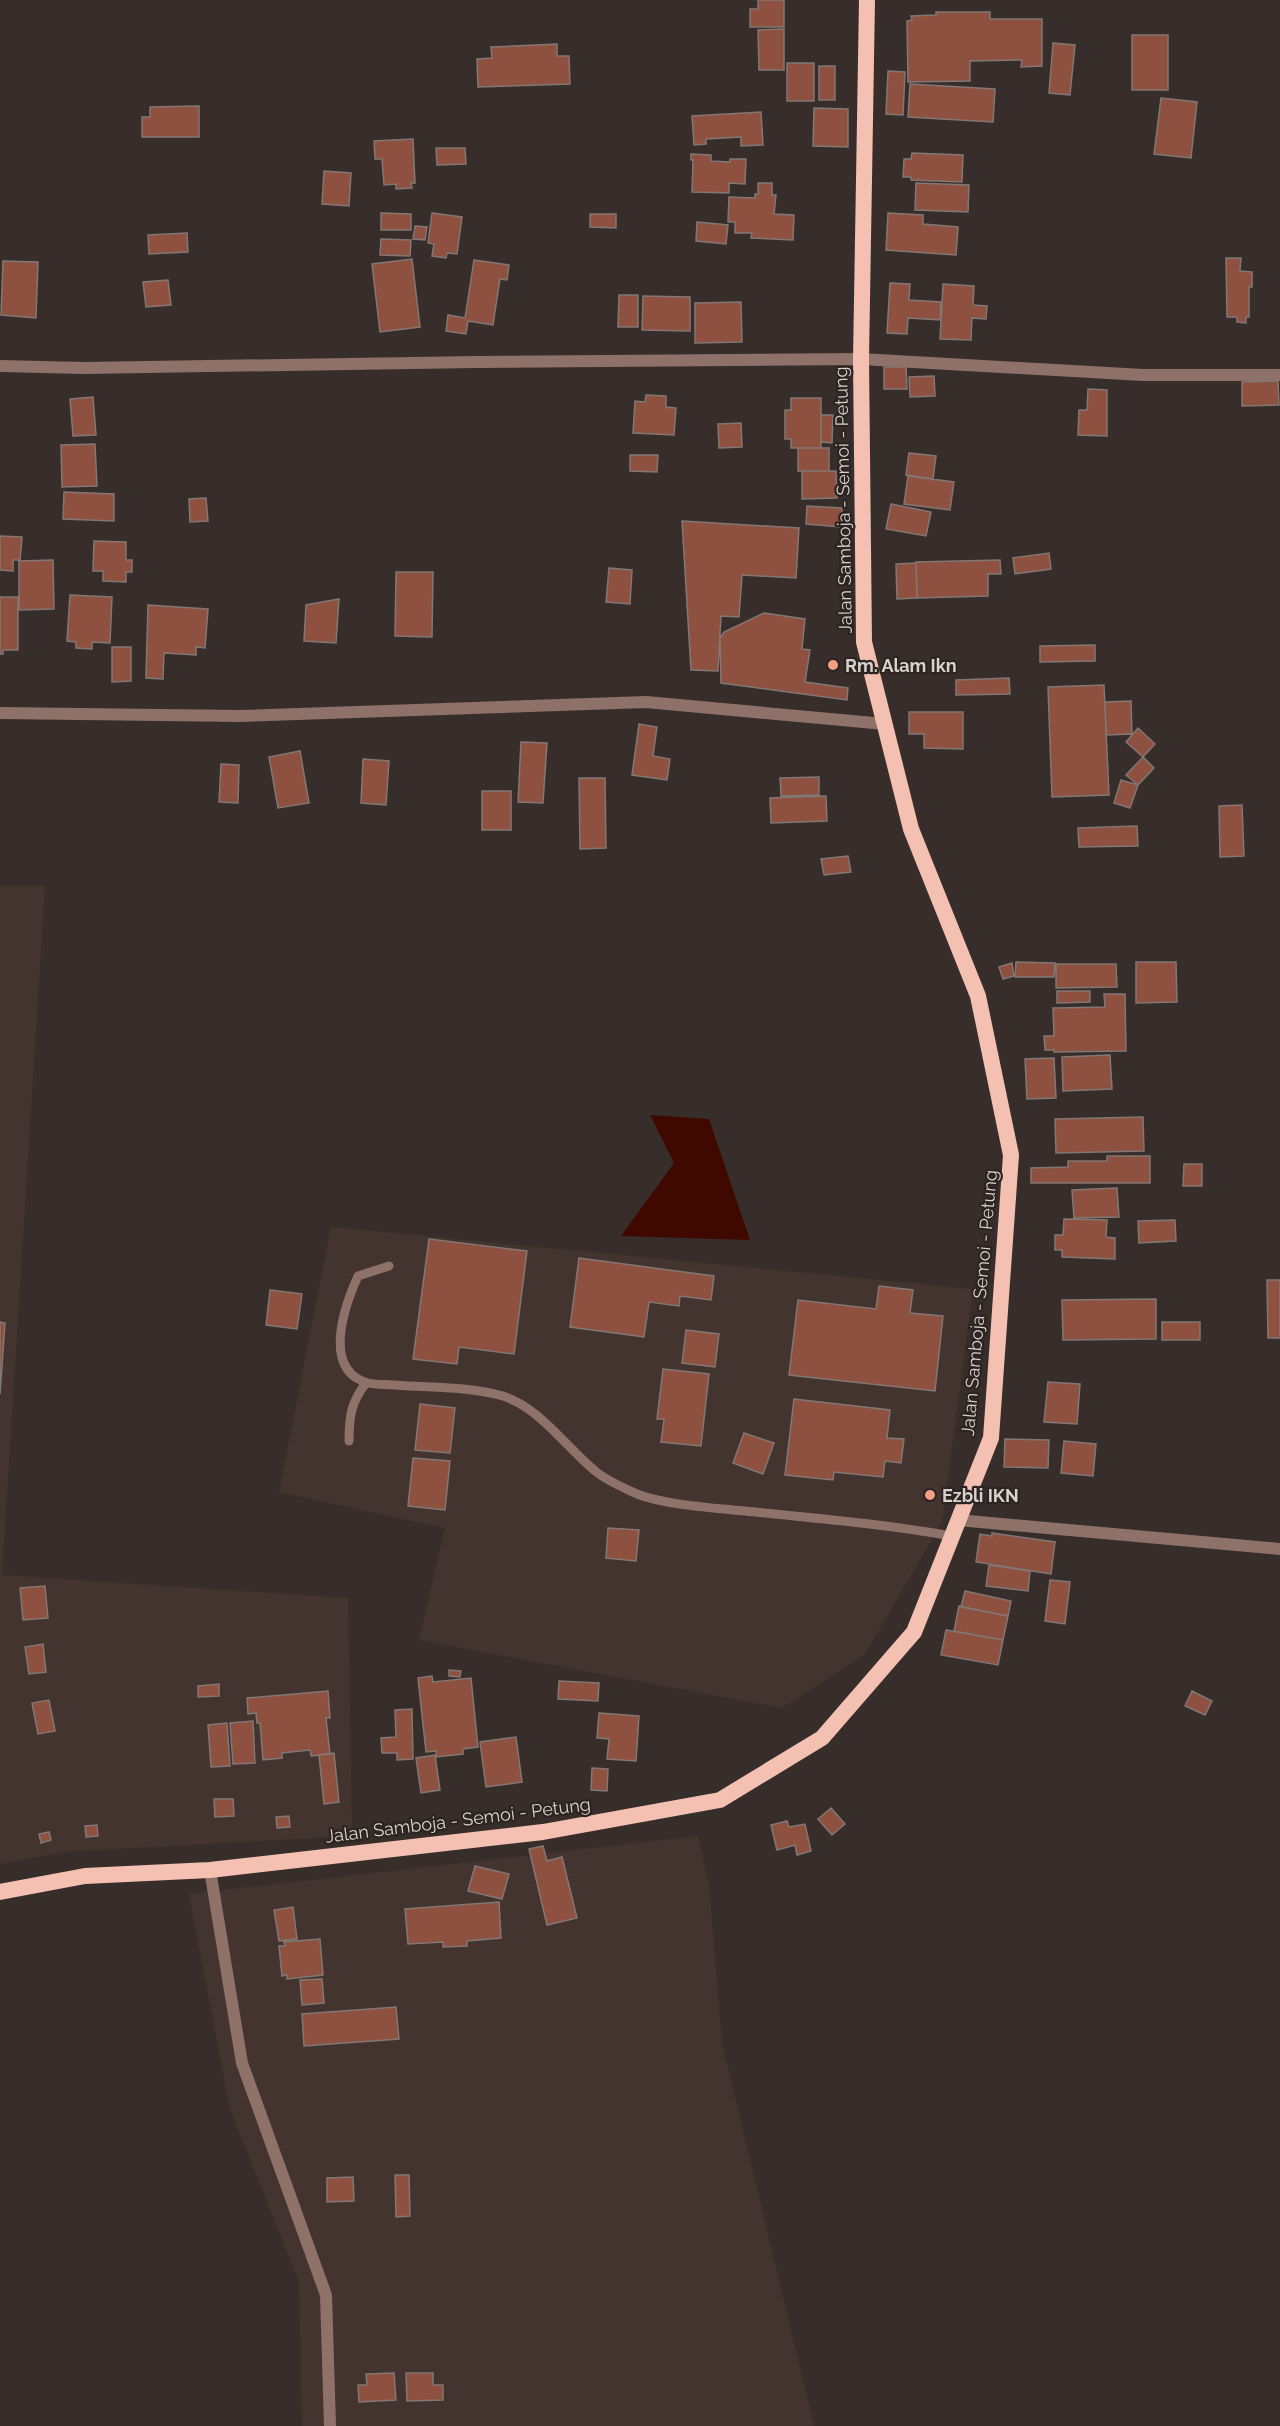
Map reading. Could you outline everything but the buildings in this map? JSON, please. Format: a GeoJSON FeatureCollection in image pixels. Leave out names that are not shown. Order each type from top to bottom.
{"type":"FeatureCollection","features":[{"type":"Feature","properties":{"kind":"highway","name":"Jalan Samboja - Semoi - Petung"},"geometry":{"type":"LineString","coordinates":[[0,1892],[85,1876],[210,1870],[543,1832],[720,1800],[822,1738],[914,1632],[991,1438],[1011,1155],[978,996],[911,829],[864,642],[861,359],[867,0]]}},
{"type":"Feature","properties":{"kind":"street"},"geometry":{"type":"LineString","coordinates":[[0,366],[84,368],[487,361],[861,359],[1143,375],[1280,375]]}},
{"type":"Feature","properties":{"kind":"street"},"geometry":{"type":"LineString","coordinates":[[0,713],[240,716],[646,702],[885,724]]}},
{"type":"Feature","properties":{"kind":"street"},"geometry":{"type":"LineString","coordinates":[[958,1520],[1280,1549]]}},
{"type":"Feature","properties":{"kind":"street"},"geometry":{"type":"LineString","coordinates":[[210,1870],[242,2063],[326,2295],[330,2426]]}},
{"type":"Feature","properties":{"kind":"lane"},"geometry":{"type":"LineString","coordinates":[[389,1266],[358,1276],[346,1309],[339,1349],[341,1359],[351,1373],[366,1383],[444,1387],[504,1397],[527,1409],[595,1472],[639,1494],[692,1505],[908,1528],[952,1536]]}},
{"type":"Feature","properties":{"kind":"lane"},"geometry":{"type":"LineString","coordinates":[[349,1441],[349,1416],[353,1403],[366,1383]]}},
{"type":"Feature","properties":{"kind":"shaded area"},"geometry":{"type":"Polygon","coordinates":[[[0,886],[45,886],[2,1575],[348,1598],[352,1836],[64,1852],[0,1864],[0,886]]]}},
{"type":"Feature","properties":{"kind":"shaded area"},"geometry":{"type":"Polygon","coordinates":[[[650,1115],[709,1119],[750,1240],[621,1236],[674,1163],[650,1115]]]}},
{"type":"Feature","properties":{"kind":"shaded area"},"geometry":{"type":"Polygon","coordinates":[[[331,1227],[973,1289],[942,1522],[865,1654],[782,1708],[419,1640],[445,1528],[279,1492],[331,1227]]]}},
{"type":"Feature","properties":{"kind":"shaded area"},"geometry":{"type":"Polygon","coordinates":[[[698,1836],[709,1885],[722,2043],[814,2426],[302,2426],[299,2282],[230,2109],[189,1894],[698,1836]]]}},
{"type":"Feature","properties":{"kind":"place","name":"Rm. Alam Ikn"},"geometry":{"type":"Point","coordinates":[833,665]}},
{"type":"Feature","properties":{"kind":"place","name":"Ezbli IKN"},"geometry":{"type":"Point","coordinates":[930,1495]}}]}
